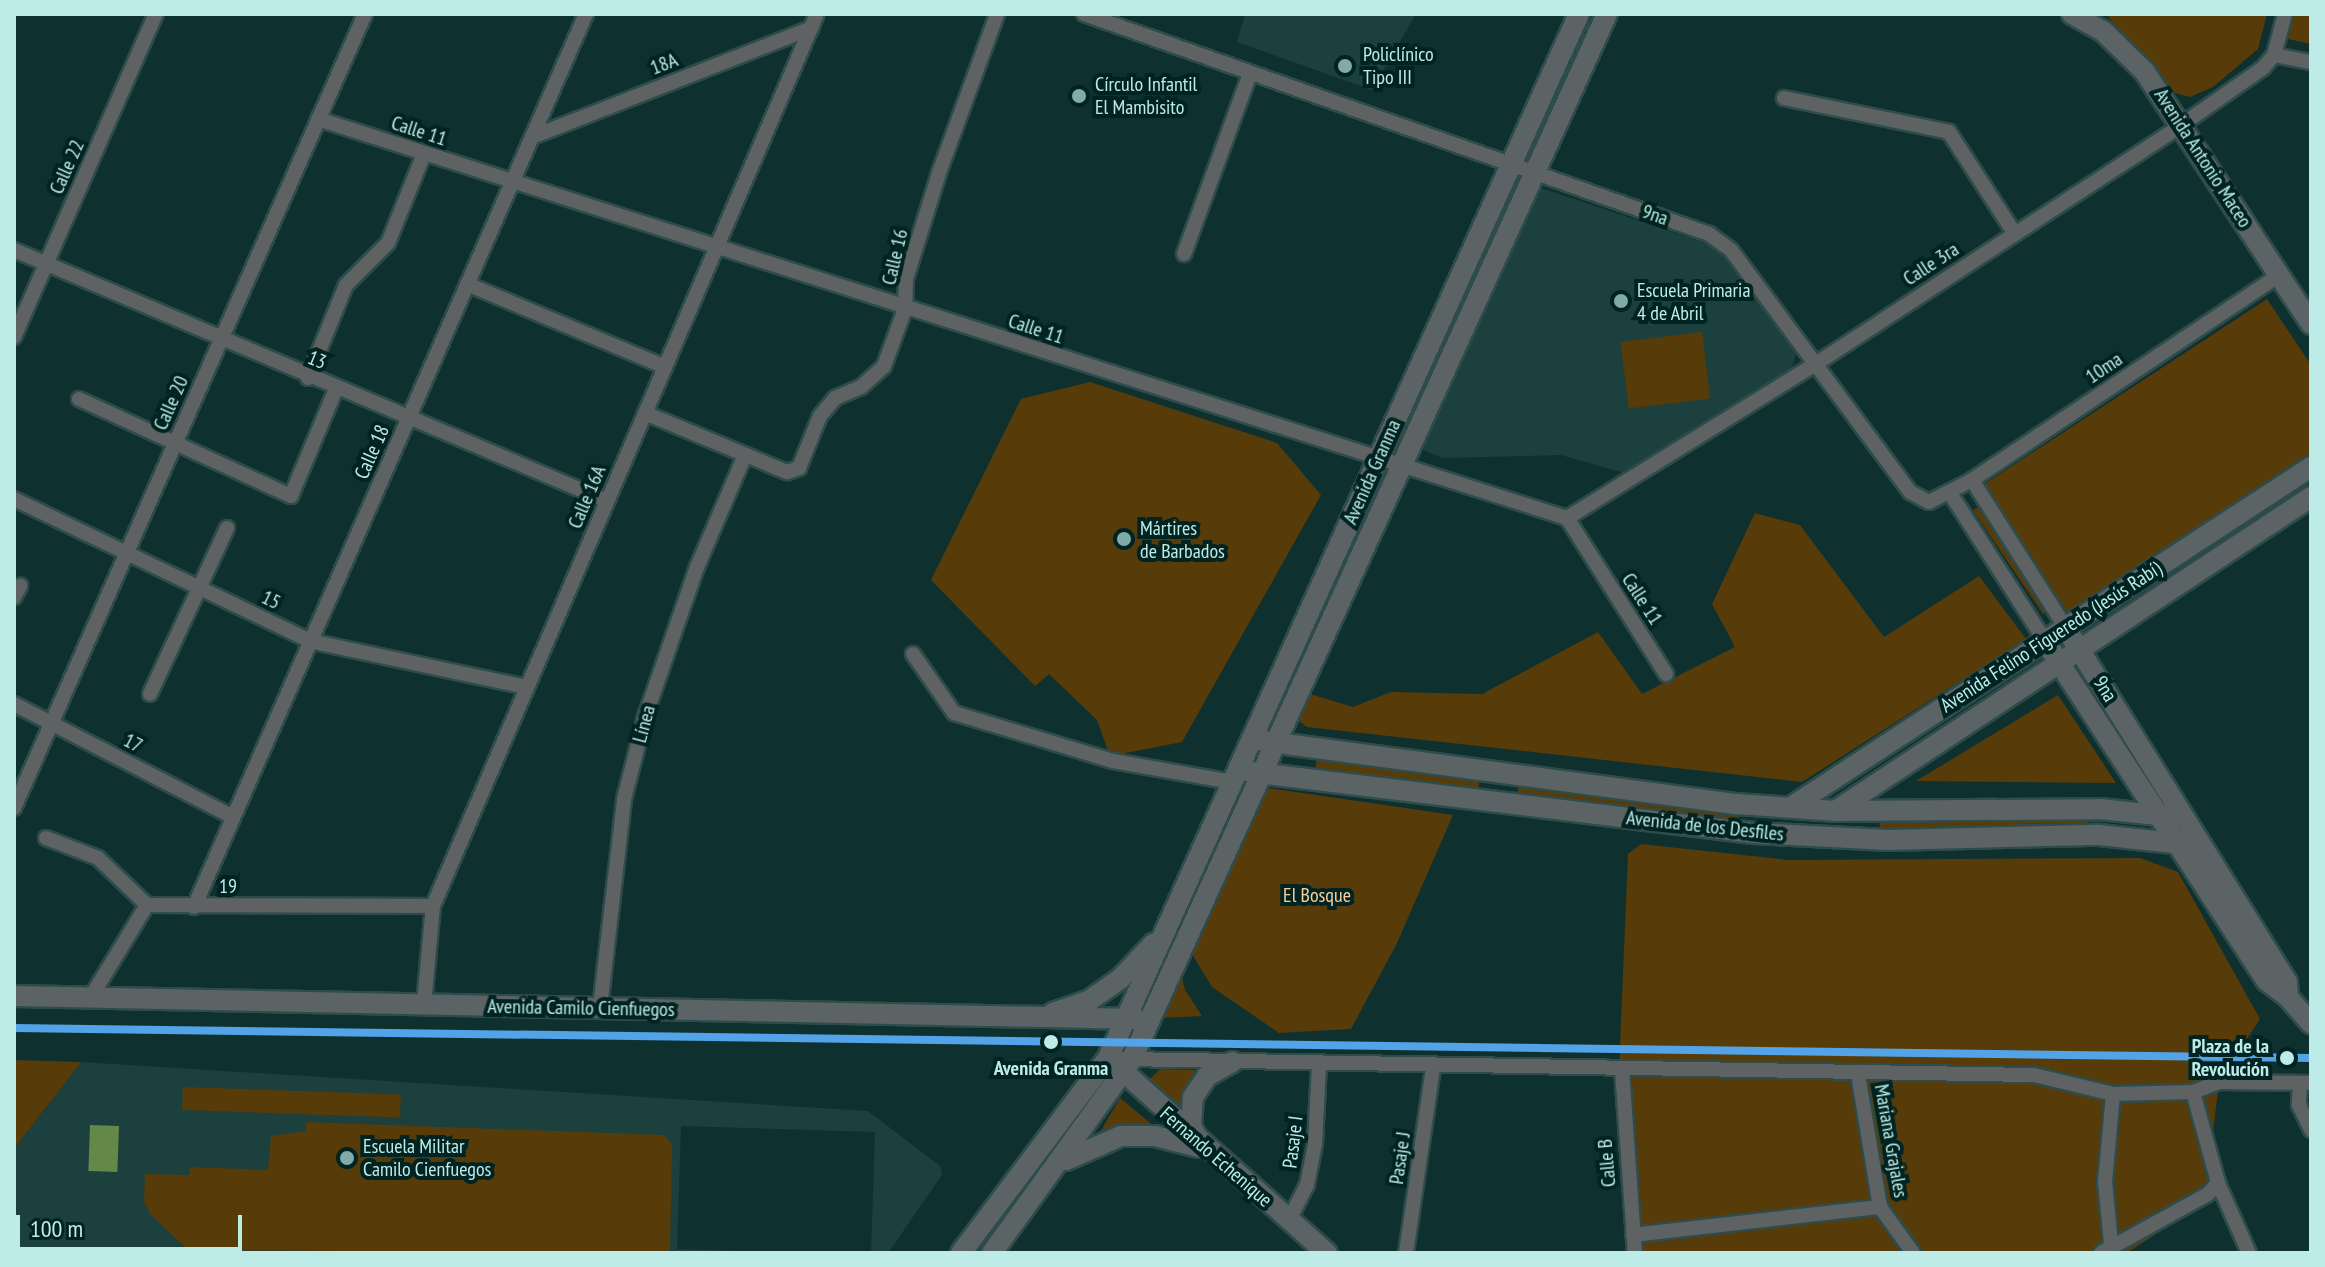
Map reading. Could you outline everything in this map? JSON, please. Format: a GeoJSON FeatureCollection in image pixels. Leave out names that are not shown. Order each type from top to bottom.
{"type":"FeatureCollection","features":[{"type":"Feature","properties":{"kind":"main road","name":"Avenida Granma"},"geometry":{"type":"LineString","coordinates":[[961,1253],[1108,1058],[1579,14]]}},
{"type":"Feature","properties":{"kind":"main road","name":"Avenida Granma"},"geometry":{"type":"LineString","coordinates":[[992,1253],[1128,1066],[1607,14]]}},
{"type":"Feature","properties":{"kind":"main road","name":"Avenida Antonio Maceo"},"geometry":{"type":"LineString","coordinates":[[2072,14],[2103,31],[2145,72],[2183,124],[2311,324]]}},
{"type":"Feature","properties":{"kind":"main road","name":"Avenida Felino Figueredo (Jesús Rabí)"},"geometry":{"type":"LineString","coordinates":[[1791,807],[2311,467]]}},
{"type":"Feature","properties":{"kind":"main road","name":"Avenida Felino Figueredo (Jesús Rabí)"},"geometry":{"type":"LineString","coordinates":[[1788,835],[1836,811],[2311,497]]}},
{"type":"Feature","properties":{"kind":"main road","name":"9na"},"geometry":{"type":"LineString","coordinates":[[2066,628],[2303,1009]]}},
{"type":"Feature","properties":{"kind":"main road","name":"9na"},"geometry":{"type":"LineString","coordinates":[[2045,641],[2174,843],[2267,981],[2303,1009]]}},
{"type":"Feature","properties":{"kind":"main road","name":"Avenida de los Desfiles"},"geometry":{"type":"LineString","coordinates":[[1252,739],[1498,772],[1836,811],[2100,809],[2185,818]]}},
{"type":"Feature","properties":{"kind":"main road"},"geometry":{"type":"LineString","coordinates":[[1493,803],[1498,772]]}},
{"type":"Feature","properties":{"kind":"main road","name":"Avenida de los Desfiles"},"geometry":{"type":"LineString","coordinates":[[1235,776],[1260,774],[1788,835],[1888,840],[2099,835],[2174,843]]}},
{"type":"Feature","properties":{"kind":"main road"},"geometry":{"type":"LineString","coordinates":[[1039,1018],[1100,993],[1142,957],[1168,925]]}},
{"type":"Feature","properties":{"kind":"main road","name":"Avenida Camilo Cienfuegos"},"geometry":{"type":"LineString","coordinates":[[14,996],[1148,1020]]}},
{"type":"Feature","properties":{"kind":"main road","name":"Fernando Echenique"},"geometry":{"type":"LineString","coordinates":[[1108,1058],[1128,1066],[1204,1149],[1327,1253]]}},
{"type":"Feature","properties":{"kind":"main road"},"geometry":{"type":"LineString","coordinates":[[1204,1149],[1191,1126],[1193,1097],[1207,1076],[1232,1062]]}},
{"type":"Feature","properties":{"kind":"main road"},"geometry":{"type":"LineString","coordinates":[[1048,1176],[1080,1150],[1121,1136],[1173,1139],[1204,1149]]}},
{"type":"Feature","properties":{"kind":"street","name":"Calle 22"},"geometry":{"type":"LineString","coordinates":[[14,337],[156,14]]}},
{"type":"Feature","properties":{"kind":"street","name":"Calle 20"},"geometry":{"type":"LineString","coordinates":[[14,808],[365,14]]}},
{"type":"Feature","properties":{"kind":"street","name":"Calle 18"},"geometry":{"type":"LineString","coordinates":[[194,907],[586,14]]}},
{"type":"Feature","properties":{"kind":"street","name":"Calle 16"},"geometry":{"type":"LineString","coordinates":[[745,455],[787,472],[807,458],[820,416],[835,398],[861,387],[884,366],[905,309],[906,279],[919,238],[997,14]]}},
{"type":"Feature","properties":{"kind":"street","name":"9na"},"geometry":{"type":"LineString","coordinates":[[1084,14],[1249,76],[1709,234],[1731,250],[1910,492],[1929,502],[1950,493]]}},
{"type":"Feature","properties":{"kind":"street"},"geometry":{"type":"LineString","coordinates":[[2285,14],[2274,55],[2311,62]]}},
{"type":"Feature","properties":{"kind":"street","name":"18A"},"geometry":{"type":"LineString","coordinates":[[532,137],[814,21]]}},
{"type":"Feature","properties":{"kind":"street","name":"Calle 16A"},"geometry":{"type":"LineString","coordinates":[[424,1004],[433,906],[814,21]]}},
{"type":"Feature","properties":{"kind":"street","name":"Calle 3ra"},"geometry":{"type":"LineString","coordinates":[[1567,518],[1814,365],[2183,124],[2274,55]]}},
{"type":"Feature","properties":{"kind":"street"},"geometry":{"type":"LineString","coordinates":[[1184,254],[1249,76]]}},
{"type":"Feature","properties":{"kind":"street"},"geometry":{"type":"LineString","coordinates":[[1784,98],[1949,132],[2015,234]]}},
{"type":"Feature","properties":{"kind":"street","name":"Calle 11"},"geometry":{"type":"LineString","coordinates":[[318,119],[1567,518],[1666,674]]}},
{"type":"Feature","properties":{"kind":"street"},"geometry":{"type":"LineString","coordinates":[[308,378],[346,285],[388,243],[424,154]]}},
{"type":"Feature","properties":{"kind":"street","name":"13"},"geometry":{"type":"LineString","coordinates":[[14,250],[220,341],[607,501]]}},
{"type":"Feature","properties":{"kind":"street","name":"10ma"},"geometry":{"type":"LineString","coordinates":[[1950,493],[2279,275]]}},
{"type":"Feature","properties":{"kind":"street"},"geometry":{"type":"LineString","coordinates":[[467,284],[665,367]]}},
{"type":"Feature","properties":{"kind":"street"},"geometry":{"type":"LineString","coordinates":[[79,399],[291,496],[336,389]]}},
{"type":"Feature","properties":{"kind":"street"},"geometry":{"type":"LineString","coordinates":[[645,413],[745,455]]}},
{"type":"Feature","properties":{"kind":"street","name":"Línea"},"geometry":{"type":"LineString","coordinates":[[600,1008],[624,799],[641,731],[672,632],[745,455]]}},
{"type":"Feature","properties":{"kind":"street","name":"9na"},"geometry":{"type":"LineString","coordinates":[[1972,480],[2066,628]]}},
{"type":"Feature","properties":{"kind":"street"},"geometry":{"type":"LineString","coordinates":[[1950,493],[2045,641]]}},
{"type":"Feature","properties":{"kind":"street","name":"15"},"geometry":{"type":"LineString","coordinates":[[14,499],[310,641],[527,687]]}},
{"type":"Feature","properties":{"kind":"street"},"geometry":{"type":"LineString","coordinates":[[150,694],[227,528]]}},
{"type":"Feature","properties":{"kind":"street"},"geometry":{"type":"LineString","coordinates":[[913,654],[954,713],[1113,761],[1235,776]]}},
{"type":"Feature","properties":{"kind":"street","name":"17"},"geometry":{"type":"LineString","coordinates":[[14,704],[233,817]]}},
{"type":"Feature","properties":{"kind":"street"},"geometry":{"type":"LineString","coordinates":[[46,838],[98,858],[147,905],[91,997]]}},
{"type":"Feature","properties":{"kind":"street","name":"19"},"geometry":{"type":"LineString","coordinates":[[147,905],[433,906]]}},
{"type":"Feature","properties":{"kind":"street"},"geometry":{"type":"LineString","coordinates":[[1128,1066],[1232,1062],[1433,1068],[2034,1075],[2113,1094],[2193,1092],[2219,1082],[2306,1083],[2299,1105],[2311,1130]]}},
{"type":"Feature","properties":{"kind":"street","name":"Pasaje I"},"geometry":{"type":"LineString","coordinates":[[1289,1220],[1307,1185],[1313,1157],[1319,1065]]}},
{"type":"Feature","properties":{"kind":"street","name":"Pasaje J"},"geometry":{"type":"LineString","coordinates":[[1406,1253],[1433,1068]]}},
{"type":"Feature","properties":{"kind":"street","name":"Calle B"},"geometry":{"type":"LineString","coordinates":[[1622,1069],[1635,1253]]}},
{"type":"Feature","properties":{"kind":"street","name":"Mariana Grajales"},"geometry":{"type":"LineString","coordinates":[[1858,1074],[1880,1207],[1913,1253]]}},
{"type":"Feature","properties":{"kind":"street"},"geometry":{"type":"LineString","coordinates":[[2193,1092],[2218,1183],[2249,1253]]}},
{"type":"Feature","properties":{"kind":"street"},"geometry":{"type":"LineString","coordinates":[[2113,1094],[2105,1182],[2106,1249],[2208,1194],[2218,1183]]}},
{"type":"Feature","properties":{"kind":"street"},"geometry":{"type":"LineString","coordinates":[[1633,1235],[1880,1207]]}},
{"type":"Feature","properties":{"kind":"shaded area","name":"Policlínico Tipo III"},"geometry":{"type":"Polygon","coordinates":[[[1245,14],[1416,14],[1372,90],[1237,42],[1245,14]]]}},
{"type":"Feature","properties":{"kind":"shaded area","name":"Escuela Primaria 4 de Abril"},"geometry":{"type":"Polygon","coordinates":[[[1535,186],[1721,248],[1796,354],[1791,371],[1628,474],[1561,455],[1442,458],[1419,448],[1535,186]]]}},
{"type":"Feature","properties":{"kind":"shaded area","name":"Escuela Militar Camilo Cienfuegos"},"geometry":{"type":"Polygon","coordinates":[[[81,1062],[868,1111],[940,1166],[942,1175],[888,1253],[871,1253],[875,1132],[681,1126],[677,1249],[820,1253],[14,1253],[14,1149],[81,1062]]]}},
{"type":"Feature","properties":{"kind":"shaded area"},"geometry":{"type":"Polygon","coordinates":[[[90,1125],[119,1126],[117,1172],[88,1171],[90,1125]]]}},
{"type":"Feature","properties":{"kind":"green space"},"geometry":{"type":"Polygon","coordinates":[[[2106,14],[2267,14],[2258,49],[2213,87],[2190,97],[2171,92],[2106,14]]]}},
{"type":"Feature","properties":{"kind":"green space"},"geometry":{"type":"Polygon","coordinates":[[[2294,14],[2311,14],[2311,44],[2288,39],[2294,14]]]}},
{"type":"Feature","properties":{"kind":"green space"},"geometry":{"type":"Polygon","coordinates":[[[2267,299],[2311,365],[2311,460],[2071,618],[1983,485],[2267,299]]]}},
{"type":"Feature","properties":{"kind":"green space"},"geometry":{"type":"Polygon","coordinates":[[[1702,332],[1710,399],[1629,408],[1621,342],[1702,332]]]}},
{"type":"Feature","properties":{"kind":"green space","name":"Mártires de Barbados"},"geometry":{"type":"Polygon","coordinates":[[[1090,382],[1277,443],[1321,495],[1182,742],[1110,756],[1097,720],[1049,674],[1035,686],[931,580],[1021,399],[1090,382]]]}},
{"type":"Feature","properties":{"kind":"green space"},"geometry":{"type":"Polygon","coordinates":[[[1978,507],[2048,611],[2043,614],[1973,510],[1978,507]]]}},
{"type":"Feature","properties":{"kind":"green space"},"geometry":{"type":"Polygon","coordinates":[[[1755,513],[1800,525],[1884,637],[1979,576],[2026,639],[1802,782],[1307,727],[1298,720],[1310,694],[1353,707],[1391,692],[1482,694],[1598,632],[1642,694],[1735,647],[1712,604],[1755,513]]]}},
{"type":"Feature","properties":{"kind":"green space"},"geometry":{"type":"Polygon","coordinates":[[[2018,675],[2022,681],[1874,781],[1870,775],[2018,675]]]}},
{"type":"Feature","properties":{"kind":"green space"},"geometry":{"type":"Polygon","coordinates":[[[2058,695],[2116,783],[1916,781],[2058,695]]]}},
{"type":"Feature","properties":{"kind":"green space"},"geometry":{"type":"Polygon","coordinates":[[[1317,758],[1479,781],[1478,793],[1315,770],[1317,758]]]}},
{"type":"Feature","properties":{"kind":"green space"},"geometry":{"type":"Polygon","coordinates":[[[1519,786],[1739,816],[1739,824],[1516,796],[1519,786]]]}},
{"type":"Feature","properties":{"kind":"green space","name":"El Bosque"},"geometry":{"type":"Polygon","coordinates":[[[1262,787],[1453,815],[1397,943],[1351,1029],[1279,1033],[1212,987],[1192,954],[1262,787]]]}},
{"type":"Feature","properties":{"kind":"green space"},"geometry":{"type":"Polygon","coordinates":[[[2088,816],[2087,827],[1880,828],[1879,820],[2088,816]]]}},
{"type":"Feature","properties":{"kind":"green space"},"geometry":{"type":"Polygon","coordinates":[[[1641,844],[1789,860],[2140,858],[2178,872],[2260,1019],[2219,1082],[2212,1140],[2217,1194],[2127,1253],[1635,1253],[1619,1070],[1628,854],[1641,844]]]}},
{"type":"Feature","properties":{"kind":"green space"},"geometry":{"type":"Polygon","coordinates":[[[1180,967],[1185,990],[1202,1016],[1160,1018],[1180,967]]]}},
{"type":"Feature","properties":{"kind":"green space"},"geometry":{"type":"Polygon","coordinates":[[[14,1060],[81,1062],[14,1149],[14,1060]]]}},
{"type":"Feature","properties":{"kind":"green space"},"geometry":{"type":"Polygon","coordinates":[[[1160,1069],[1204,1070],[1183,1122],[1149,1091],[1150,1079],[1160,1069]]]}},
{"type":"Feature","properties":{"kind":"green space"},"geometry":{"type":"Polygon","coordinates":[[[183,1087],[401,1095],[400,1118],[182,1110],[183,1087]]]}},
{"type":"Feature","properties":{"kind":"green space"},"geometry":{"type":"Polygon","coordinates":[[[1120,1098],[1155,1127],[1099,1134],[1120,1098]]]}},
{"type":"Feature","properties":{"kind":"green space"},"geometry":{"type":"Polygon","coordinates":[[[1087,1101],[1092,1105],[973,1251],[969,1247],[1087,1101]]]}},
{"type":"Feature","properties":{"kind":"green space"},"geometry":{"type":"Polygon","coordinates":[[[305,1122],[664,1135],[672,1145],[670,1253],[188,1250],[151,1215],[144,1202],[145,1174],[189,1175],[190,1167],[268,1170],[271,1136],[307,1131],[305,1122]]]}},
{"type":"Feature","properties":{"kind":"transit line"},"geometry":{"type":"LineString","coordinates":[[14,1028],[2311,1058]]}},
{"type":"Feature","properties":{"kind":"place","name":"Policlínico Tipo III"},"geometry":{"type":"Point","coordinates":[1345,66]}},
{"type":"Feature","properties":{"kind":"place","name":"Círculo Infantil El Mambisito"},"geometry":{"type":"Point","coordinates":[1079,96]}},
{"type":"Feature","properties":{"kind":"place","name":"Escuela Primaria 4 de Abril"},"geometry":{"type":"Point","coordinates":[1621,301]}},
{"type":"Feature","properties":{"kind":"place","name":"Mártires de Barbados"},"geometry":{"type":"Point","coordinates":[1124,539]}},
{"type":"Feature","properties":{"kind":"place","name":"Avenida Granma"},"geometry":{"type":"Point","coordinates":[1051,1042]}},
{"type":"Feature","properties":{"kind":"place","name":"Plaza de la Revolución"},"geometry":{"type":"Point","coordinates":[2287,1058]}},
{"type":"Feature","properties":{"kind":"place","name":"Escuela Militar Camilo Cienfuegos"},"geometry":{"type":"Point","coordinates":[347,1158]}}]}
